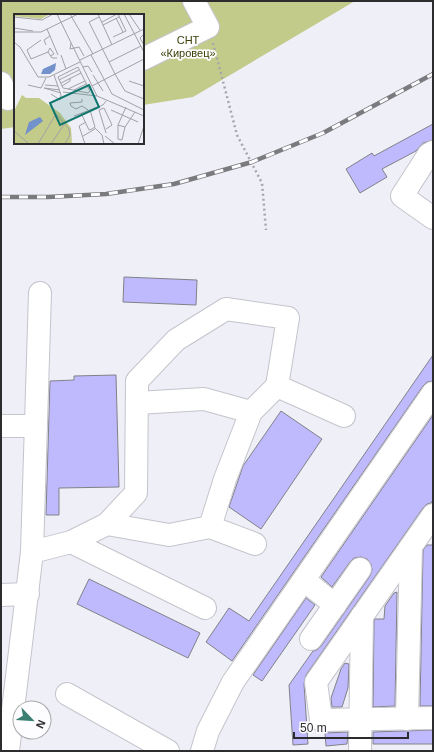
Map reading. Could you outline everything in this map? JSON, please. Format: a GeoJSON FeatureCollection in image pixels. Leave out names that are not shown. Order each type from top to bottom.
{"type":"FeatureCollection","features":[{"type":"Feature","properties":{"kind":"lane"},"geometry":{"type":"LineString","coordinates":[[144,59],[208,27],[194,1]]}},
{"type":"Feature","properties":{"kind":"lane"},"geometry":{"type":"LineString","coordinates":[[433,152],[429,154],[402,196],[433,218]]}},
{"type":"Feature","properties":{"kind":"lane"},"geometry":{"type":"LineString","coordinates":[[8,751],[32,552],[40,293]]}},
{"type":"Feature","properties":{"kind":"lane"},"geometry":{"type":"LineString","coordinates":[[32,552],[71,542],[107,524],[136,493],[137,381],[176,340],[226,309],[288,318],[277,386],[251,412],[225,479],[210,526]]}},
{"type":"Feature","properties":{"kind":"lane"},"geometry":{"type":"LineString","coordinates":[[277,386],[344,416]]}},
{"type":"Feature","properties":{"kind":"lane"},"geometry":{"type":"LineString","coordinates":[[202,751],[208,731],[234,682],[433,393]]}},
{"type":"Feature","properties":{"kind":"lane"},"geometry":{"type":"LineString","coordinates":[[137,404],[204,399],[251,412]]}},
{"type":"Feature","properties":{"kind":"lane"},"geometry":{"type":"LineString","coordinates":[[1,426],[36,426]]}},
{"type":"Feature","properties":{"kind":"lane"},"geometry":{"type":"LineString","coordinates":[[433,515],[316,682],[320,720],[433,718]]}},
{"type":"Feature","properties":{"kind":"lane"},"geometry":{"type":"LineString","coordinates":[[107,524],[169,535],[210,526],[255,544]]}},
{"type":"Feature","properties":{"kind":"lane"},"geometry":{"type":"LineString","coordinates":[[71,542],[205,608]]}},
{"type":"Feature","properties":{"kind":"lane"},"geometry":{"type":"LineString","coordinates":[[407,719],[411,547]]}},
{"type":"Feature","properties":{"kind":"lane"},"geometry":{"type":"LineString","coordinates":[[311,639],[360,569]]}},
{"type":"Feature","properties":{"kind":"lane"},"geometry":{"type":"LineString","coordinates":[[304,580],[335,605]]}},
{"type":"Feature","properties":{"kind":"lane"},"geometry":{"type":"LineString","coordinates":[[1,595],[28,594]]}},
{"type":"Feature","properties":{"kind":"lane"},"geometry":{"type":"LineString","coordinates":[[360,751],[362,616]]}},
{"type":"Feature","properties":{"kind":"lane"},"geometry":{"type":"LineString","coordinates":[[67,694],[168,751]]}},
{"type":"Feature","properties":{"kind":"path"},"geometry":{"type":"LineString","coordinates":[[208,27],[238,135],[262,182],[266,230]]}},
{"type":"Feature","properties":{"kind":"green space","name":"СНТ «Кировец»"},"geometry":{"type":"Polygon","coordinates":[[[1,1],[355,1],[193,97],[144,105],[144,14],[14,14],[14,127],[1,129],[1,1]]]}},
{"type":"Feature","properties":{"kind":"building"},"geometry":{"type":"Polygon","coordinates":[[[433,124],[433,140],[423,143],[416,151],[382,169],[387,177],[360,193],[346,169],[372,153],[374,156],[433,124]]]}},
{"type":"Feature","properties":{"kind":"building"},"geometry":{"type":"Polygon","coordinates":[[[124,277],[197,280],[196,305],[123,302],[124,277]]]}},
{"type":"Feature","properties":{"kind":"building"},"geometry":{"type":"Polygon","coordinates":[[[433,355],[433,381],[427,382],[423,386],[232,661],[206,642],[229,608],[249,621],[433,355]]]}},
{"type":"Feature","properties":{"kind":"building"},"geometry":{"type":"Polygon","coordinates":[[[116,375],[119,487],[59,488],[59,515],[46,515],[50,381],[74,380],[74,376],[116,375]]]}},
{"type":"Feature","properties":{"kind":"building"},"geometry":{"type":"Polygon","coordinates":[[[281,411],[322,439],[261,529],[229,507],[243,466],[281,411]]]}},
{"type":"Feature","properties":{"kind":"building"},"geometry":{"type":"Polygon","coordinates":[[[433,415],[433,500],[423,508],[306,675],[304,684],[308,744],[293,745],[289,685],[313,651],[317,650],[321,646],[370,576],[372,570],[371,564],[367,559],[361,557],[354,558],[332,587],[321,577],[433,415]]]}},
{"type":"Feature","properties":{"kind":"building"},"geometry":{"type":"Polygon","coordinates":[[[427,545],[433,545],[433,706],[420,706],[423,550],[427,545]]]}},
{"type":"Feature","properties":{"kind":"building"},"geometry":{"type":"Polygon","coordinates":[[[89,579],[200,633],[188,658],[77,604],[89,579]]]}},
{"type":"Feature","properties":{"kind":"building"},"geometry":{"type":"Polygon","coordinates":[[[397,592],[395,706],[373,707],[374,620],[384,619],[385,606],[394,593],[397,592]]]}},
{"type":"Feature","properties":{"kind":"building"},"geometry":{"type":"Polygon","coordinates":[[[306,598],[315,605],[262,681],[253,675],[306,598]]]}},
{"type":"Feature","properties":{"kind":"building"},"geometry":{"type":"Polygon","coordinates":[[[345,663],[349,664],[348,688],[342,707],[332,707],[331,698],[341,669],[345,663]]]}},
{"type":"Feature","properties":{"kind":"building"},"geometry":{"type":"Polygon","coordinates":[[[433,730],[433,744],[373,744],[373,732],[433,730]]]}},
{"type":"Feature","properties":{"kind":"building"},"geometry":{"type":"Polygon","coordinates":[[[348,732],[347,744],[326,746],[325,733],[348,732]]]}},
{"type":"Feature","properties":{"kind":"railway"},"geometry":{"type":"LineString","coordinates":[[1,197],[48,197],[106,194],[174,184],[252,162],[323,133],[433,74]]}}]}
